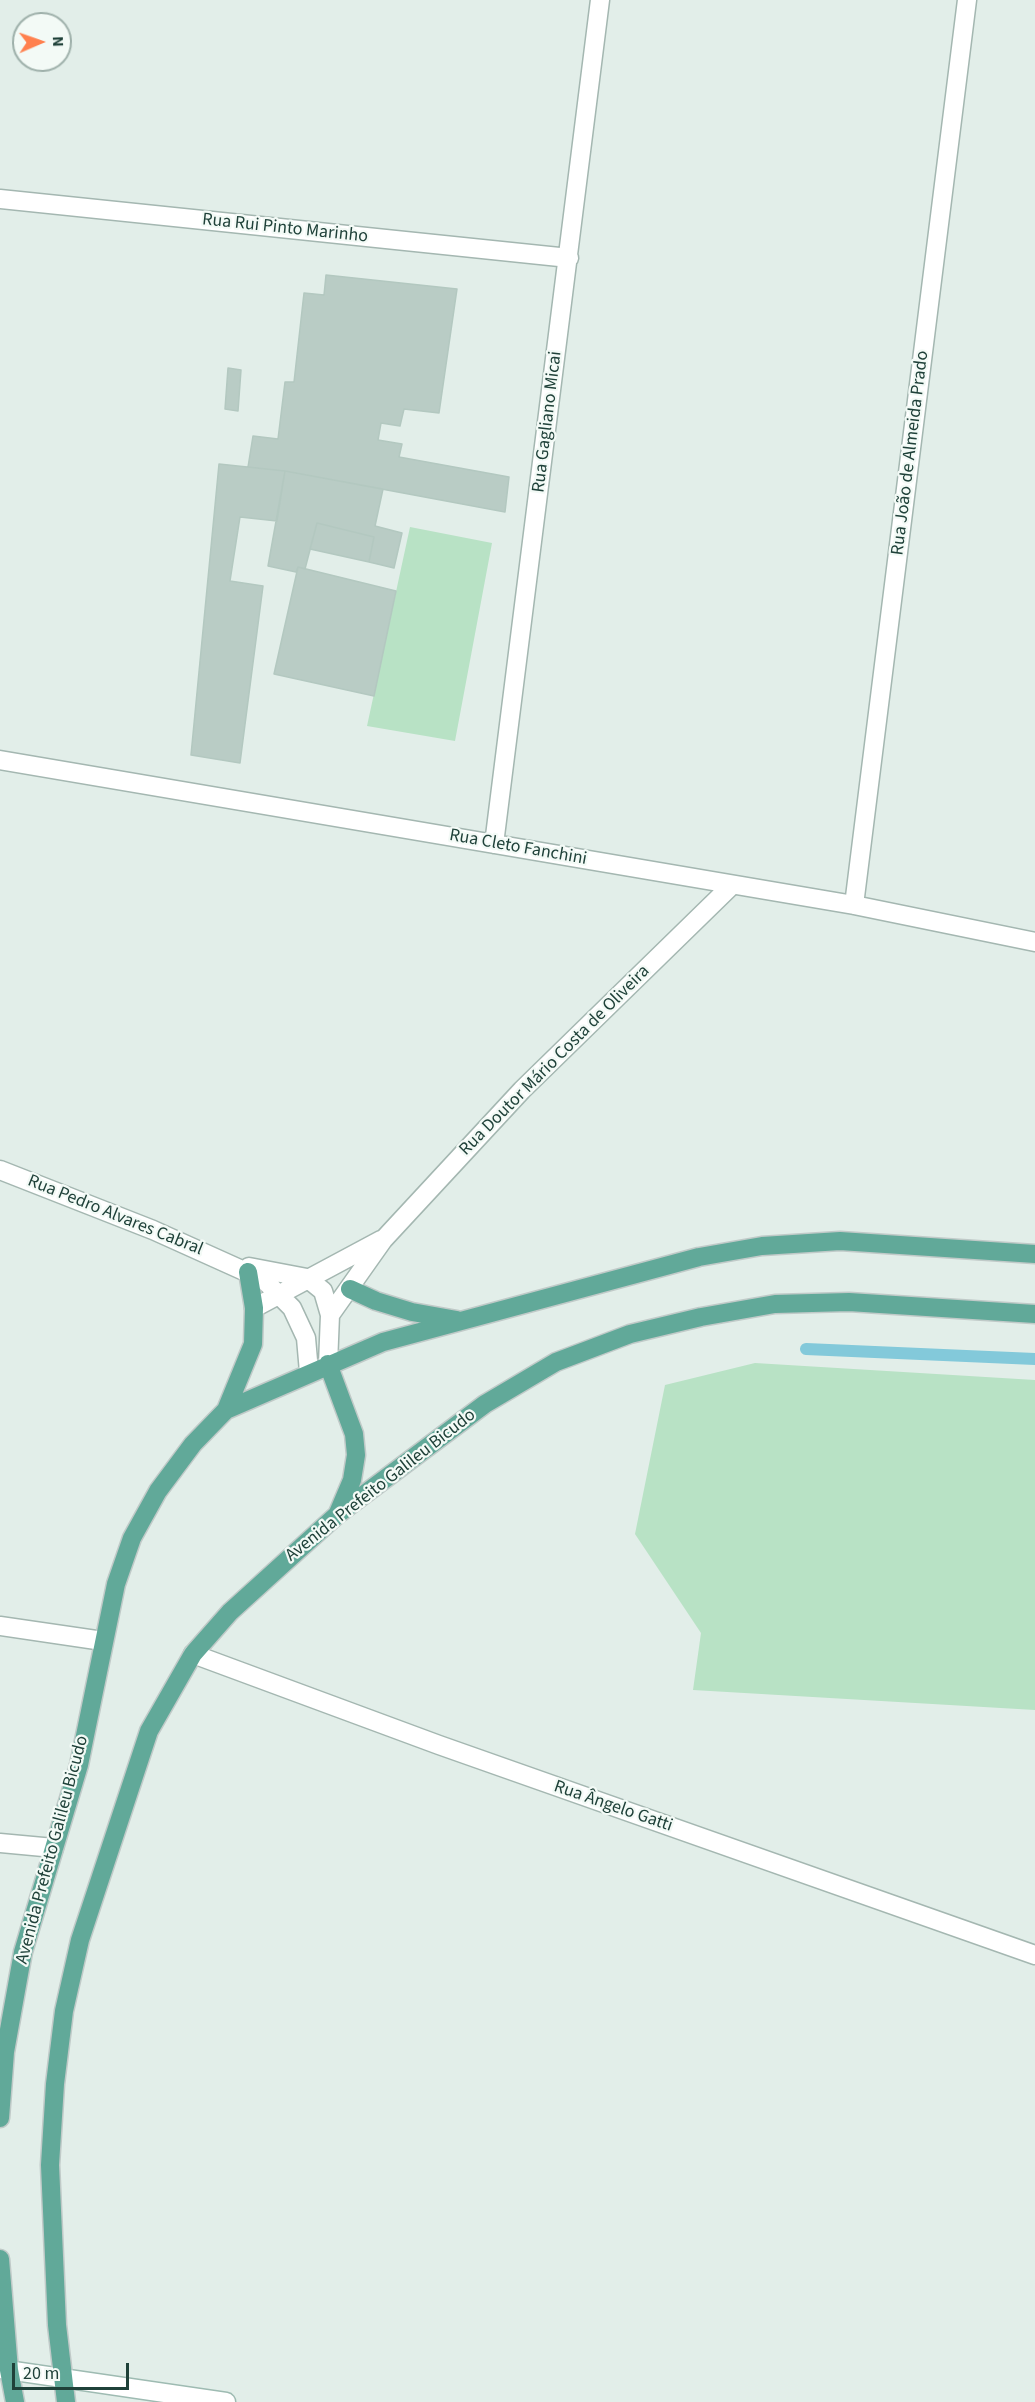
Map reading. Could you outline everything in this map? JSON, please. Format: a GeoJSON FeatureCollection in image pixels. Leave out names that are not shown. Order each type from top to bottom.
{"type":"FeatureCollection","features":[{"type":"Feature","properties":{"kind":"main road","name":"Avenida Prefeito Galileu Bicudo"},"geometry":{"type":"LineString","coordinates":[[0,2118],[5,2052],[23,1952],[79,1765],[116,1584],[132,1538],[158,1491],[193,1444],[226,1410],[309,1372],[383,1342],[699,1257],[762,1245],[840,1241],[1035,1254]]}},
{"type":"Feature","properties":{"kind":"main road"},"geometry":{"type":"LineString","coordinates":[[226,1410],[253,1344],[254,1308],[248,1272]]}},
{"type":"Feature","properties":{"kind":"main road"},"geometry":{"type":"LineString","coordinates":[[350,1289],[376,1301],[412,1312],[461,1321]]}},
{"type":"Feature","properties":{"kind":"main road","name":"Avenida Prefeito Galileu Bicudo"},"geometry":{"type":"LineString","coordinates":[[66,2402],[61,2377],[50,2165],[55,2084],[64,2012],[80,1940],[149,1731],[193,1654],[230,1612],[338,1515],[485,1404],[556,1362],[630,1334],[701,1317],[775,1304],[849,1302],[1035,1314]]}},
{"type":"Feature","properties":{"kind":"main road"},"geometry":{"type":"LineString","coordinates":[[328,1364],[354,1434],[356,1455],[351,1480],[338,1515]]}},
{"type":"Feature","properties":{"kind":"main road"},"geometry":{"type":"LineString","coordinates":[[0,2259],[5,2369],[15,2402]]}},
{"type":"Feature","properties":{"kind":"street","name":"Rua Gagliano Micai"},"geometry":{"type":"LineString","coordinates":[[494,844],[600,0]]}},
{"type":"Feature","properties":{"kind":"street","name":"Rua João de Almeida Prado"},"geometry":{"type":"LineString","coordinates":[[854,905],[967,0]]}},
{"type":"Feature","properties":{"kind":"street","name":"Rua Rui Pinto Marinho"},"geometry":{"type":"LineString","coordinates":[[0,199],[569,258]]}},
{"type":"Feature","properties":{"kind":"street","name":"Rua Cleto Fanchini"},"geometry":{"type":"LineString","coordinates":[[0,760],[731,886],[854,905],[1035,942]]}},
{"type":"Feature","properties":{"kind":"street","name":"Rua Doutor Mário Costa de Oliveira"},"geometry":{"type":"LineString","coordinates":[[330,1315],[383,1240],[522,1090],[731,886]]}},
{"type":"Feature","properties":{"kind":"street","name":"Rua Pedro Alvares Cabral"},"geometry":{"type":"LineString","coordinates":[[0,1170],[229,1263],[264,1280],[292,1308],[306,1338],[309,1372]]}},
{"type":"Feature","properties":{"kind":"street","name":"Rua Doutor Mário Costa de Oliveira"},"geometry":{"type":"LineString","coordinates":[[254,1308],[383,1240]]}},
{"type":"Feature","properties":{"kind":"street","name":"Rua Pedro Alvares Cabral"},"geometry":{"type":"LineString","coordinates":[[229,1263],[308,1278]]}},
{"type":"Feature","properties":{"kind":"street"},"geometry":{"type":"LineString","coordinates":[[308,1278],[324,1291],[330,1315],[328,1364]]}},
{"type":"Feature","properties":{"kind":"street"},"geometry":{"type":"LineString","coordinates":[[0,1626],[103,1641]]}},
{"type":"Feature","properties":{"kind":"street","name":"Rua Ângelo Gatti"},"geometry":{"type":"LineString","coordinates":[[193,1654],[439,1745],[1035,1955]]}},
{"type":"Feature","properties":{"kind":"street"},"geometry":{"type":"LineString","coordinates":[[0,1843],[54,1848]]}},
{"type":"Feature","properties":{"kind":"street"},"geometry":{"type":"LineString","coordinates":[[5,2369],[226,2402]]}},
{"type":"Feature","properties":{"kind":"green space"},"geometry":{"type":"Polygon","coordinates":[[[410,527],[492,543],[455,741],[367,726],[410,527]]]}},
{"type":"Feature","properties":{"kind":"green space"},"geometry":{"type":"Polygon","coordinates":[[[755,1363],[1035,1380],[1035,1710],[693,1690],[701,1633],[635,1534],[665,1385],[755,1363]]]}},
{"type":"Feature","properties":{"kind":"building"},"geometry":{"type":"Polygon","coordinates":[[[326,275],[457,289],[439,413],[404,409],[400,426],[381,423],[378,440],[402,444],[399,457],[509,477],[505,512],[285,471],[248,467],[253,436],[278,439],[285,382],[294,382],[304,293],[324,295],[326,275]]]}},
{"type":"Feature","properties":{"kind":"building"},"geometry":{"type":"Polygon","coordinates":[[[228,368],[241,370],[238,411],[225,409],[228,368]]]}},
{"type":"Feature","properties":{"kind":"building"},"geometry":{"type":"Polygon","coordinates":[[[219,464],[285,471],[277,521],[240,517],[230,581],[263,586],[240,763],[191,755],[219,464]]]}},
{"type":"Feature","properties":{"kind":"building"},"geometry":{"type":"Polygon","coordinates":[[[285,471],[383,489],[375,526],[402,533],[394,568],[369,562],[374,537],[317,523],[305,569],[298,567],[296,572],[268,566],[285,471]]]}},
{"type":"Feature","properties":{"kind":"building"},"geometry":{"type":"Polygon","coordinates":[[[317,523],[374,537],[369,562],[310,549],[317,523]]]}},
{"type":"Feature","properties":{"kind":"building"},"geometry":{"type":"Polygon","coordinates":[[[298,567],[396,591],[374,696],[274,674],[298,567]]]}},
{"type":"Feature","properties":{"kind":"waterway"},"geometry":{"type":"LineString","coordinates":[[806,1349],[1035,1359]]}}]}
